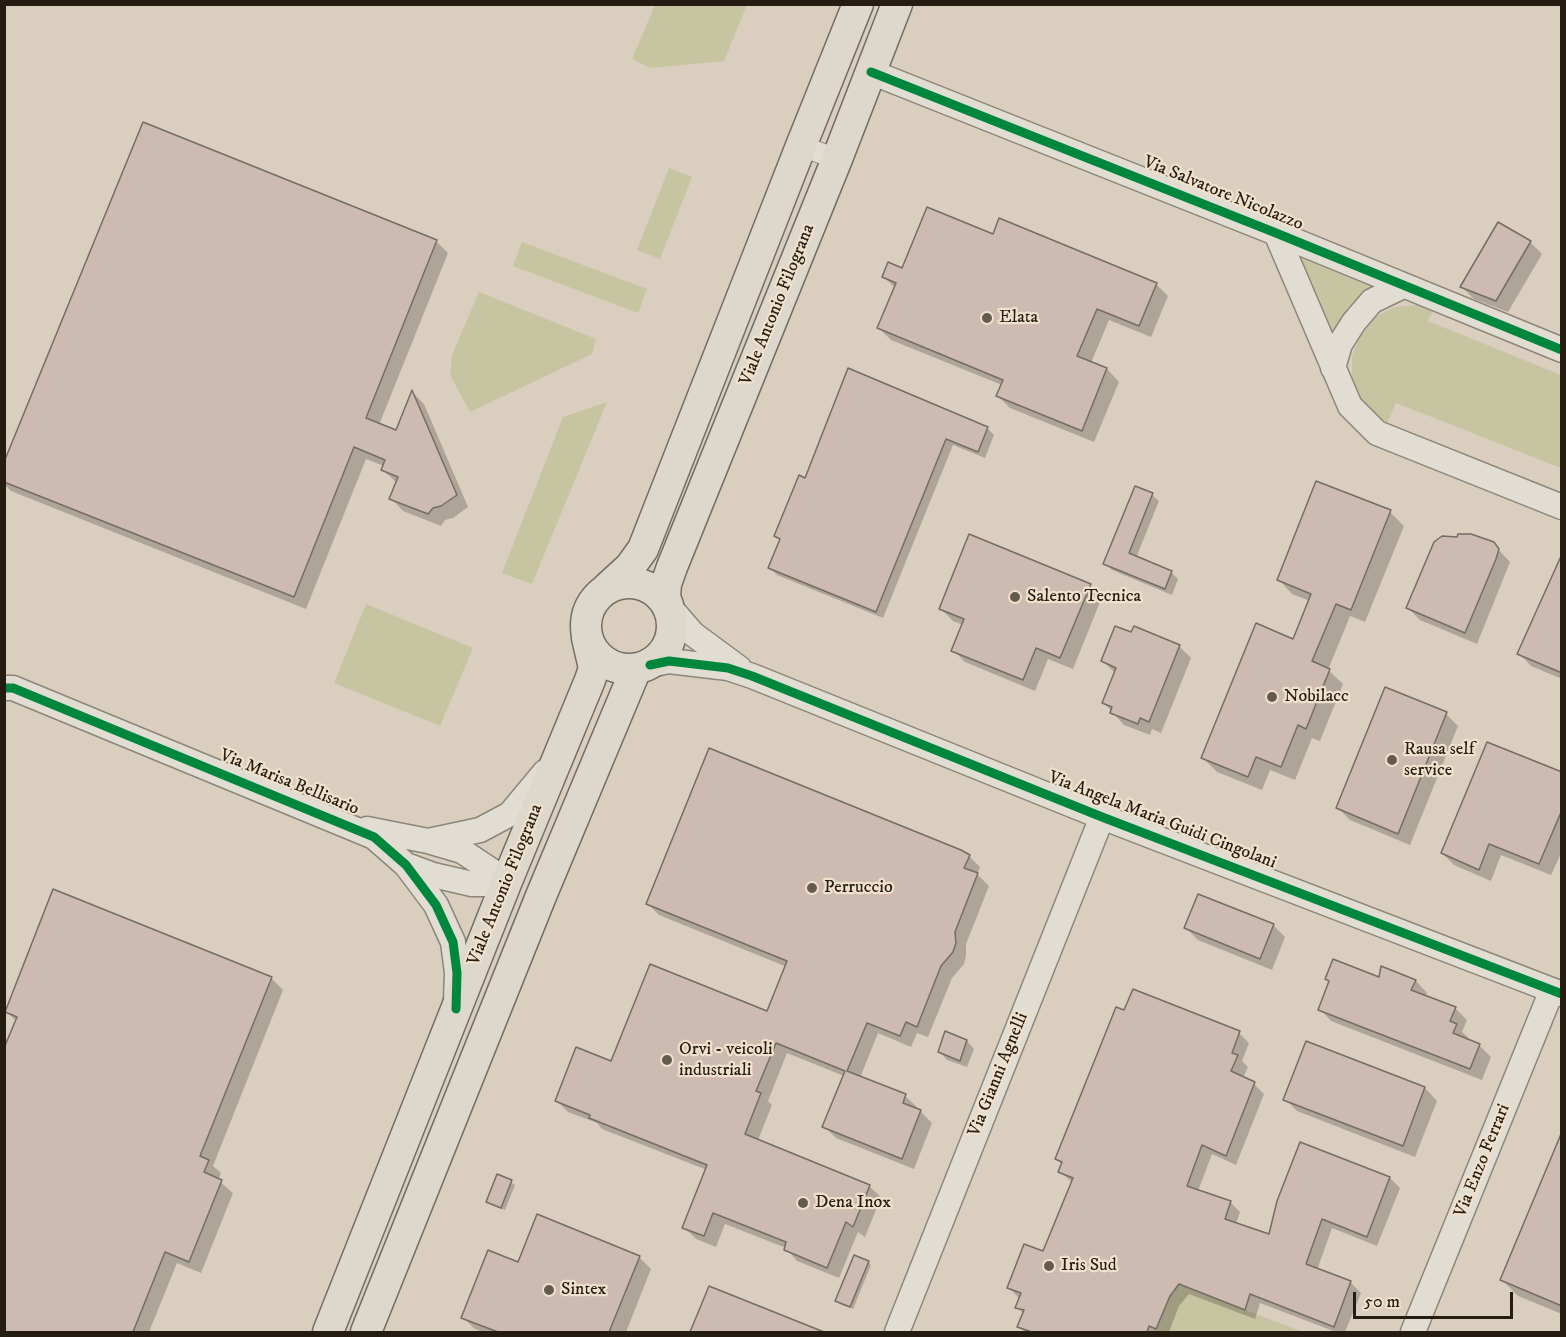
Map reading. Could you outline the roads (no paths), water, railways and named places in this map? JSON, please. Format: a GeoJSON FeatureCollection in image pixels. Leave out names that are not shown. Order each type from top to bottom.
{"type":"FeatureCollection","features":[{"type":"Feature","properties":{"kind":"main road","name":"Viale Antonio Filograna"},"geometry":{"type":"LineString","coordinates":[[606,589],[630,567],[643,549],[858,4]]}},
{"type":"Feature","properties":{"kind":"main road","name":"Viale Antonio Filograna"},"geometry":{"type":"LineString","coordinates":[[668,605],[665,597],[666,584],[672,567],[837,159],[897,4]]}},
{"type":"Feature","properties":{"kind":"main road"},"geometry":{"type":"LineString","coordinates":[[619,584],[641,584],[659,594],[668,605],[673,632],[669,645],[661,657],[643,667],[623,669],[611,666],[600,659],[592,649],[587,638],[586,624],[589,610],[596,598],[606,589],[619,584]]}},
{"type":"Feature","properties":{"kind":"main road","name":"Viale Antonio Filograna"},"geometry":{"type":"LineString","coordinates":[[328,1332],[594,668],[587,638]]}},
{"type":"Feature","properties":{"kind":"main road","name":"Viale Antonio Filograna"},"geometry":{"type":"LineString","coordinates":[[366,1332],[541,896],[643,667]]}},
{"type":"Feature","properties":{"kind":"main road"},"geometry":{"type":"LineString","coordinates":[[507,881],[541,896]]}},
{"type":"Feature","properties":{"kind":"street","name":"Via Salvatore Nicolazzo"},"geometry":{"type":"LineString","coordinates":[[871,72],[1562,350]]}},
{"type":"Feature","properties":{"kind":"street"},"geometry":{"type":"LineString","coordinates":[[801,146],[837,159]]}},
{"type":"Feature","properties":{"kind":"street","name":"Via Salvatore Nicolazzo"},"geometry":{"type":"LineString","coordinates":[[1276,233],[1350,406],[1377,433],[1562,507]]}},
{"type":"Feature","properties":{"kind":"street"},"geometry":{"type":"LineString","coordinates":[[1333,368],[1340,344],[1372,300],[1403,286]]}},
{"type":"Feature","properties":{"kind":"street"},"geometry":{"type":"LineString","coordinates":[[668,605],[693,634],[752,676]]}},
{"type":"Feature","properties":{"kind":"street"},"geometry":{"type":"LineString","coordinates":[[643,667],[669,661],[728,668],[752,676]]}},
{"type":"Feature","properties":{"kind":"street","name":"Via Angela Maria Guidi Cingolani"},"geometry":{"type":"LineString","coordinates":[[752,676],[1102,817],[1557,992]]}},
{"type":"Feature","properties":{"kind":"street","name":"Via Marisa Bellisario"},"geometry":{"type":"LineString","coordinates":[[4,688],[13,688],[374,837],[406,865],[436,905],[453,942],[457,973],[456,1009]]}},
{"type":"Feature","properties":{"kind":"street","name":"Via Marisa Bellisario"},"geometry":{"type":"LineString","coordinates":[[428,841],[480,830],[510,814],[561,751]]}},
{"type":"Feature","properties":{"kind":"street","name":"Via Gianni Agnelli"},"geometry":{"type":"LineString","coordinates":[[897,1332],[1102,817]]}},
{"type":"Feature","properties":{"kind":"street","name":"Via Marisa Bellisario"},"geometry":{"type":"LineString","coordinates":[[352,827],[428,841],[462,851],[507,881]]}},
{"type":"Feature","properties":{"kind":"street","name":"Via Marisa Bellisario"},"geometry":{"type":"LineString","coordinates":[[406,865],[472,884],[494,884],[507,881]]}},
{"type":"Feature","properties":{"kind":"street","name":"Via Enzo Ferrari"},"geometry":{"type":"LineString","coordinates":[[1413,1332],[1557,992]]}},
{"type":"Feature","properties":{"kind":"place","name":"Elata"},"geometry":{"type":"Point","coordinates":[987,318]}},
{"type":"Feature","properties":{"kind":"place","name":"Salento Tecnica"},"geometry":{"type":"Point","coordinates":[1015,597]}},
{"type":"Feature","properties":{"kind":"place","name":"Nobilacc"},"geometry":{"type":"Point","coordinates":[1272,697]}},
{"type":"Feature","properties":{"kind":"place","name":"Rausa self service"},"geometry":{"type":"Point","coordinates":[1392,760]}},
{"type":"Feature","properties":{"kind":"place","name":"Perruccio"},"geometry":{"type":"Point","coordinates":[812,888]}},
{"type":"Feature","properties":{"kind":"place","name":"Orvi - veicoli industriali"},"geometry":{"type":"Point","coordinates":[667,1060]}},
{"type":"Feature","properties":{"kind":"place","name":"Dena Inox"},"geometry":{"type":"Point","coordinates":[803,1203]}},
{"type":"Feature","properties":{"kind":"place","name":"Iris Sud"},"geometry":{"type":"Point","coordinates":[1049,1266]}},
{"type":"Feature","properties":{"kind":"place","name":"Sintex"},"geometry":{"type":"Point","coordinates":[549,1290]}}]}
